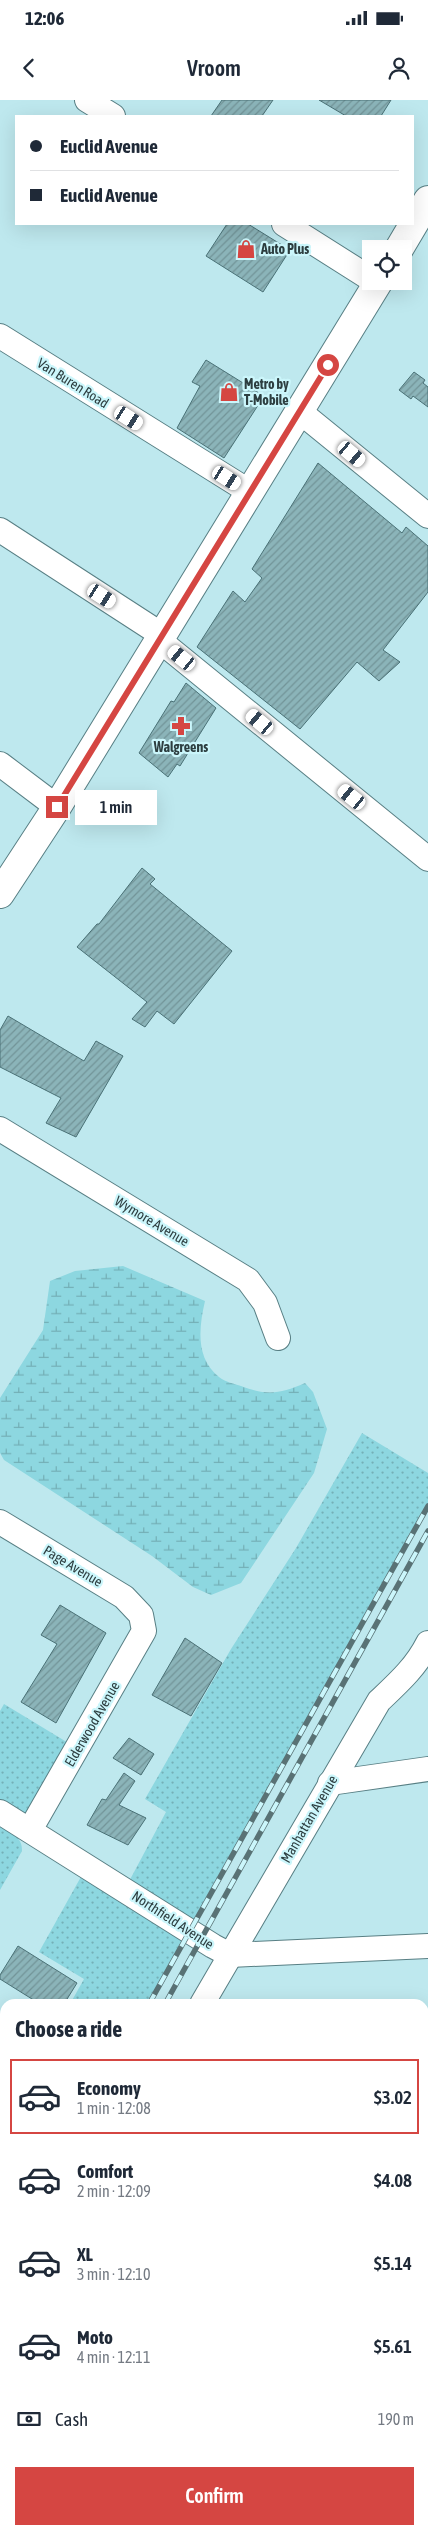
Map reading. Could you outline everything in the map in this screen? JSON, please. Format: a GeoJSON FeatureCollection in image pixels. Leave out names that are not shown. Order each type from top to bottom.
{"type":"FeatureCollection","features":[{"type":"Feature","properties":{"kind":"main road"},"geometry":{"type":"LineString","coordinates":[[414,224],[428,200]]}},
{"type":"Feature","properties":{"kind":"main road"},"geometry":{"type":"LineString","coordinates":[[404,240],[413,225]]}},
{"type":"Feature","properties":{"kind":"main road"},"geometry":{"type":"LineString","coordinates":[[0,894],[57,807],[250,492],[371,290]]}},
{"type":"Feature","properties":{"kind":"street"},"geometry":{"type":"LineString","coordinates":[[87,100],[111,115]]}},
{"type":"Feature","properties":{"kind":"street"},"geometry":{"type":"LineString","coordinates":[[286,225],[362,272]]}},
{"type":"Feature","properties":{"kind":"street","name":"Van Buren Road"},"geometry":{"type":"LineString","coordinates":[[0,336],[250,492]]}},
{"type":"Feature","properties":{"kind":"street"},"geometry":{"type":"LineString","coordinates":[[299,411],[428,516]]}},
{"type":"Feature","properties":{"kind":"street"},"geometry":{"type":"LineString","coordinates":[[0,530],[160,638],[428,859]]}},
{"type":"Feature","properties":{"kind":"street"},"geometry":{"type":"LineString","coordinates":[[0,764],[57,807]]}},
{"type":"Feature","properties":{"kind":"street","name":"Wymore Avenue"},"geometry":{"type":"LineString","coordinates":[[0,1129],[248,1280],[265,1303],[278,1338]]}},
{"type":"Feature","properties":{"kind":"street","name":"Page Avenue"},"geometry":{"type":"LineString","coordinates":[[0,1522],[124,1597],[141,1615]]}},
{"type":"Feature","properties":{"kind":"street","name":"Elderwood Avenue"},"geometry":{"type":"LineString","coordinates":[[30,1830],[144,1631],[141,1615]]}},
{"type":"Feature","properties":{"kind":"street","name":"Manhattan Avenue"},"geometry":{"type":"LineString","coordinates":[[205,1999],[330,1783],[380,1701],[420,1659],[428,1643]]}},
{"type":"Feature","properties":{"kind":"street"},"geometry":{"type":"LineString","coordinates":[[330,1783],[428,1769]]}},
{"type":"Feature","properties":{"kind":"street","name":"Northfield Avenue"},"geometry":{"type":"LineString","coordinates":[[0,1812],[213,1946],[230,1954],[428,1946]]}},
{"type":"Feature","properties":{"kind":"green space"},"geometry":{"type":"Polygon","coordinates":[[[123,1266],[205,1301],[200,1331],[202,1351],[211,1369],[219,1377],[230,1383],[266,1392],[288,1390],[305,1383],[313,1392],[327,1429],[314,1473],[241,1583],[211,1595],[193,1587],[152,1556],[4,1460],[0,1453],[0,1398],[43,1330],[50,1281],[75,1271],[123,1266]]]}},
{"type":"Feature","properties":{"kind":"green space"},"geometry":{"type":"Polygon","coordinates":[[[362,1433],[428,1473],[428,1506],[152,1999],[73,1999],[84,1979],[39,1952],[87,1866],[125,1889],[166,1812],[145,1799],[231,1649],[296,1548],[362,1433]]]}},
{"type":"Feature","properties":{"kind":"green space"},"geometry":{"type":"Polygon","coordinates":[[[4,1704],[70,1744],[26,1813],[16,1810],[0,1800],[0,1711],[4,1704]]]}},
{"type":"Feature","properties":{"kind":"green space"},"geometry":{"type":"Polygon","coordinates":[[[0,1825],[18,1838],[22,1851],[0,1890],[0,1825]]]}},
{"type":"Feature","properties":{"kind":"building"},"geometry":{"type":"Polygon","coordinates":[[[222,100],[273,100],[263,115],[212,115],[222,100]]]}},
{"type":"Feature","properties":{"kind":"building"},"geometry":{"type":"Polygon","coordinates":[[[319,100],[391,100],[382,115],[344,115],[319,100]]]}},
{"type":"Feature","properties":{"kind":"building"},"geometry":{"type":"Polygon","coordinates":[[[226,225],[250,225],[290,250],[263,292],[206,256],[226,225]]]}},
{"type":"Feature","properties":{"kind":"building"},"geometry":{"type":"Polygon","coordinates":[[[206,360],[264,396],[224,458],[177,428],[200,386],[192,382],[206,360]]]}},
{"type":"Feature","properties":{"kind":"building"},"geometry":{"type":"Polygon","coordinates":[[[414,372],[425,380],[423,383],[428,387],[428,407],[413,396],[411,399],[399,390],[414,372]]]}},
{"type":"Feature","properties":{"kind":"building"},"geometry":{"type":"Polygon","coordinates":[[[318,463],[402,533],[406,527],[428,546],[428,592],[383,650],[400,662],[379,681],[357,662],[300,729],[197,647],[233,591],[245,602],[262,578],[252,569],[318,463]]]}},
{"type":"Feature","properties":{"kind":"building"},"geometry":{"type":"Polygon","coordinates":[[[186,683],[216,708],[180,766],[177,764],[168,777],[139,753],[171,701],[174,702],[186,683]]]}},
{"type":"Feature","properties":{"kind":"building"},"geometry":{"type":"Polygon","coordinates":[[[142,868],[155,879],[150,884],[232,951],[174,1024],[157,1011],[145,1027],[132,1019],[147,1002],[77,947],[99,924],[142,868]]]}},
{"type":"Feature","properties":{"kind":"building"},"geometry":{"type":"Polygon","coordinates":[[[8,1016],[84,1061],[96,1041],[123,1056],[76,1137],[46,1123],[61,1098],[0,1067],[0,1030],[8,1016]]]}},
{"type":"Feature","properties":{"kind":"building"},"geometry":{"type":"Polygon","coordinates":[[[60,1605],[106,1633],[56,1723],[21,1702],[57,1644],[41,1635],[60,1605]]]}},
{"type":"Feature","properties":{"kind":"building"},"geometry":{"type":"Polygon","coordinates":[[[185,1638],[222,1663],[191,1716],[152,1695],[185,1638]]]}},
{"type":"Feature","properties":{"kind":"building"},"geometry":{"type":"Polygon","coordinates":[[[129,1738],[154,1754],[141,1775],[113,1758],[129,1738]]]}},
{"type":"Feature","properties":{"kind":"building"},"geometry":{"type":"Polygon","coordinates":[[[124,1773],[135,1781],[119,1805],[146,1818],[128,1845],[87,1825],[102,1799],[106,1800],[124,1773]]]}},
{"type":"Feature","properties":{"kind":"building"},"geometry":{"type":"Polygon","coordinates":[[[18,1946],[77,1983],[67,1999],[32,1999],[0,1979],[0,1975],[18,1946]]]}},
{"type":"Feature","properties":{"kind":"railway"},"geometry":{"type":"LineString","coordinates":[[152,1999],[428,1506]]}},
{"type":"Feature","properties":{"kind":"railway"},"geometry":{"type":"LineString","coordinates":[[168,1999],[428,1531]]}},
{"type":"Feature","properties":{"kind":"place","name":"Auto Plus"},"geometry":{"type":"Point","coordinates":[246,249]}},
{"type":"Feature","properties":{"kind":"place","name":"Metro by T-Mobile"},"geometry":{"type":"Point","coordinates":[229,392]}},
{"type":"Feature","properties":{"kind":"place","name":"Walgreens"},"geometry":{"type":"Point","coordinates":[181,726]}},
{"type":"Feature","properties":{"kind":"route"},"geometry":{"type":"LineString","coordinates":[[57,807],[328,365]]}}]}
